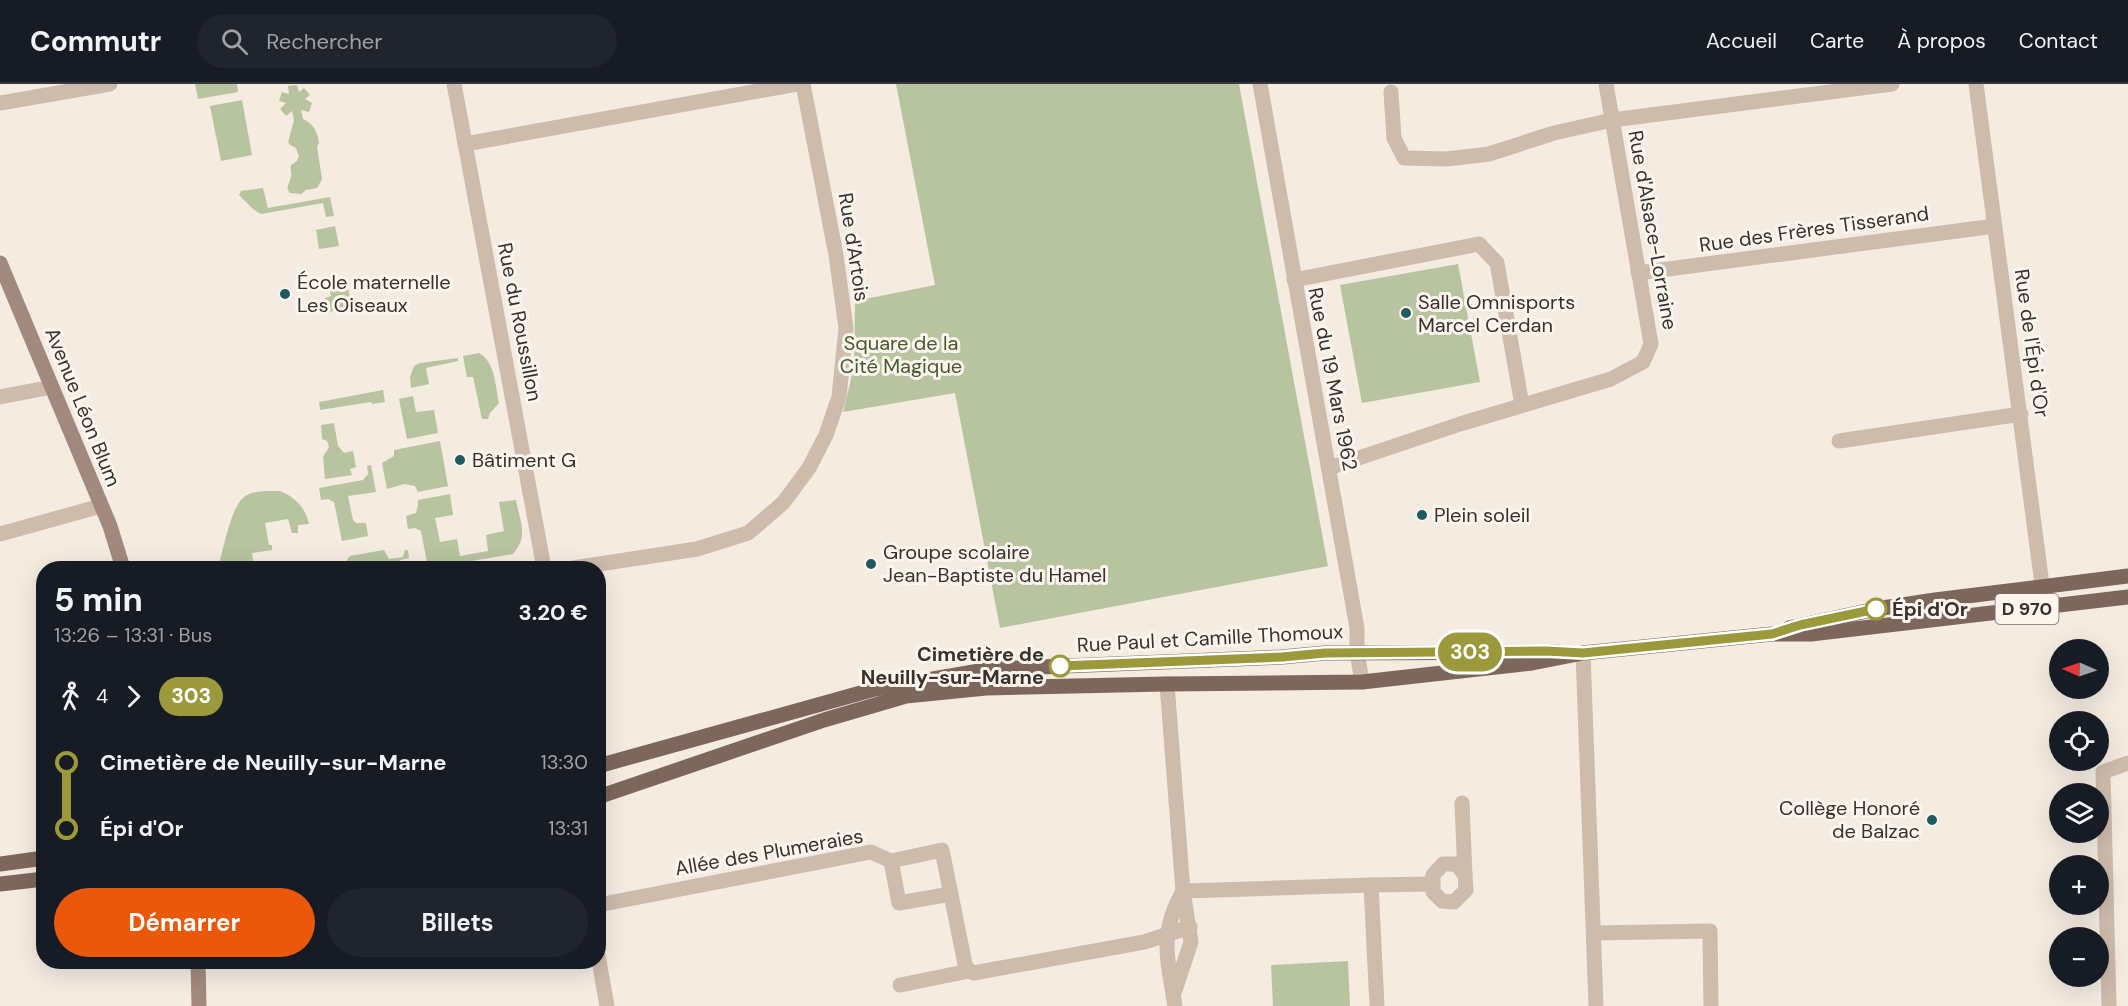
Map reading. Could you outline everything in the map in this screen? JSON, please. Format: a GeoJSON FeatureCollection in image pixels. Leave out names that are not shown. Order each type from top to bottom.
{"type":"FeatureCollection","features":[{"type":"Feature","properties":{"kind":"main road","name":"Avenue Léon Blum"},"geometry":{"type":"LineString","coordinates":[[0,263],[101,506],[121,561]]}},
{"type":"Feature","properties":{"kind":"main road","name":"Rue Paul et Camille Thomoux"},"geometry":{"type":"LineString","coordinates":[[1772,634],[1800,625],[1876,609],[2128,576]]}},
{"type":"Feature","properties":{"kind":"main road","name":"Rue Paul et Camille Thomoux"},"geometry":{"type":"LineString","coordinates":[[606,794],[824,720],[906,696],[986,688],[1362,682],[1532,663],[1583,653],[1772,634],[1811,634],[2128,597]]}},
{"type":"Feature","properties":{"kind":"main road","name":"Rue Paul et Camille Thomoux"},"geometry":{"type":"LineString","coordinates":[[606,764],[875,689],[991,669],[1357,652],[1546,651],[1583,653]]}},
{"type":"Feature","properties":{"kind":"main road"},"geometry":{"type":"LineString","coordinates":[[0,864],[36,859]]}},
{"type":"Feature","properties":{"kind":"main road"},"geometry":{"type":"LineString","coordinates":[[0,884],[36,880]]}},
{"type":"Feature","properties":{"kind":"main road"},"geometry":{"type":"LineString","coordinates":[[194,969],[199,1005]]}},
{"type":"Feature","properties":{"kind":"main road"},"geometry":{"type":"LineString","coordinates":[[198,969],[199,1005]]}},
{"type":"Feature","properties":{"kind":"street"},"geometry":{"type":"LineString","coordinates":[[0,103],[110,84]]}},
{"type":"Feature","properties":{"kind":"street","name":"Rue du Roussillon"},"geometry":{"type":"LineString","coordinates":[[454,84],[543,561]]}},
{"type":"Feature","properties":{"kind":"street"},"geometry":{"type":"LineString","coordinates":[[465,144],[798,84]]}},
{"type":"Feature","properties":{"kind":"street","name":"Rue d'Artois"},"geometry":{"type":"LineString","coordinates":[[606,563],[698,549],[748,533],[783,503],[809,468],[826,435],[839,397],[846,328],[836,255],[803,84]]}},
{"type":"Feature","properties":{"kind":"street","name":"Rue du 19 Mars 1962"},"geometry":{"type":"LineString","coordinates":[[1260,84],[1357,628],[1357,652],[1362,682]]}},
{"type":"Feature","properties":{"kind":"street","name":"Rue d'Alsace-Lorraine"},"geometry":{"type":"LineString","coordinates":[[1329,468],[1522,405],[1611,379],[1642,362],[1651,344],[1606,84]]}},
{"type":"Feature","properties":{"kind":"street"},"geometry":{"type":"LineString","coordinates":[[1391,92],[1391,120],[1394,138],[1404,158],[1447,159],[1489,154],[1554,133],[1612,120],[1892,84]]}},
{"type":"Feature","properties":{"kind":"street","name":"Rue de l'Épi d'Or"},"geometry":{"type":"LineString","coordinates":[[1976,84],[2045,607]]}},
{"type":"Feature","properties":{"kind":"street","name":"Rue des Frères Tisserand"},"geometry":{"type":"LineString","coordinates":[[1638,273],[1995,226]]}},
{"type":"Feature","properties":{"kind":"street"},"geometry":{"type":"LineString","coordinates":[[1294,280],[1479,243],[1497,263],[1522,405]]}},
{"type":"Feature","properties":{"kind":"street"},"geometry":{"type":"LineString","coordinates":[[0,397],[52,387]]}},
{"type":"Feature","properties":{"kind":"street"},"geometry":{"type":"LineString","coordinates":[[1839,441],[2021,414]]}},
{"type":"Feature","properties":{"kind":"street"},"geometry":{"type":"LineString","coordinates":[[0,534],[101,506]]}},
{"type":"Feature","properties":{"kind":"street"},"geometry":{"type":"LineString","coordinates":[[1583,653],[1596,1006]]}},
{"type":"Feature","properties":{"kind":"street"},"geometry":{"type":"LineString","coordinates":[[1167,684],[1183,891],[1191,942],[1174,1001]]}},
{"type":"Feature","properties":{"kind":"street"},"geometry":{"type":"LineString","coordinates":[[2109,1006],[2103,772],[2128,764]]}},
{"type":"Feature","properties":{"kind":"street"},"geometry":{"type":"LineString","coordinates":[[1462,804],[1466,890],[1454,902],[1442,901],[1432,892],[1432,875],[1443,864],[1456,864],[1465,875]]}},
{"type":"Feature","properties":{"kind":"street","name":"Allée des Plumeraies"},"geometry":{"type":"LineString","coordinates":[[606,904],[871,852],[891,861],[942,850],[965,964],[969,971]]}},
{"type":"Feature","properties":{"kind":"street"},"geometry":{"type":"LineString","coordinates":[[891,861],[899,903],[951,894]]}},
{"type":"Feature","properties":{"kind":"street"},"geometry":{"type":"LineString","coordinates":[[1183,891],[1432,884]]}},
{"type":"Feature","properties":{"kind":"street"},"geometry":{"type":"LineString","coordinates":[[1371,885],[1377,1006]]}},
{"type":"Feature","properties":{"kind":"street"},"geometry":{"type":"LineString","coordinates":[[1174,1001],[1166,950],[1167,935],[1175,906],[1183,891]]}},
{"type":"Feature","properties":{"kind":"street"},"geometry":{"type":"LineString","coordinates":[[900,985],[969,971],[979,974],[1144,942],[1190,927]]}},
{"type":"Feature","properties":{"kind":"street"},"geometry":{"type":"LineString","coordinates":[[1594,933],[1710,931],[1711,1006]]}},
{"type":"Feature","properties":{"kind":"street"},"geometry":{"type":"LineString","coordinates":[[600,969],[607,1006]]}},
{"type":"Feature","properties":{"kind":"green space"},"geometry":{"type":"Polygon","coordinates":[[[195,84],[237,84],[238,92],[198,99],[195,84]]]}},
{"type":"Feature","properties":{"kind":"green space","name":"Cimetière de Neuilly-sur-Marne"},"geometry":{"type":"Polygon","coordinates":[[[896,84],[1239,84],[1328,566],[1000,628],[955,393],[843,412],[854,367],[855,301],[935,285],[896,84]]]}},
{"type":"Feature","properties":{"kind":"green space"},"geometry":{"type":"Polygon","coordinates":[[[297,85],[299,92],[304,88],[310,95],[305,99],[312,103],[309,112],[301,110],[303,119],[312,126],[317,136],[322,179],[317,188],[306,190],[301,194],[290,193],[288,189],[291,165],[297,161],[299,156],[296,148],[288,142],[294,120],[292,111],[286,116],[280,109],[286,103],[279,101],[282,92],[289,94],[288,86],[297,85]]]}},
{"type":"Feature","properties":{"kind":"green space"},"geometry":{"type":"Polygon","coordinates":[[[242,100],[252,155],[221,161],[210,106],[242,100]]]}},
{"type":"Feature","properties":{"kind":"green space"},"geometry":{"type":"Polygon","coordinates":[[[263,188],[268,208],[330,197],[334,216],[326,217],[323,203],[261,214],[239,195],[241,191],[263,188]]]}},
{"type":"Feature","properties":{"kind":"green space"},"geometry":{"type":"Polygon","coordinates":[[[335,226],[339,246],[319,249],[316,230],[335,226]]]}},
{"type":"Feature","properties":{"kind":"green space","name":"Salle Omnisports Marcel Cerdan"},"geometry":{"type":"Polygon","coordinates":[[[1458,264],[1480,382],[1362,403],[1340,285],[1458,264]]]}},
{"type":"Feature","properties":{"kind":"green space"},"geometry":{"type":"Polygon","coordinates":[[[347,283],[352,308],[328,312],[325,298],[331,296],[329,286],[347,283]]]}},
{"type":"Feature","properties":{"kind":"green space"},"geometry":{"type":"Polygon","coordinates":[[[479,353],[485,357],[492,369],[499,403],[488,419],[482,419],[473,377],[467,377],[463,356],[479,353]]]}},
{"type":"Feature","properties":{"kind":"green space"},"geometry":{"type":"Polygon","coordinates":[[[458,358],[458,361],[426,368],[429,384],[411,388],[410,377],[414,366],[420,363],[458,358]]]}},
{"type":"Feature","properties":{"kind":"green space"},"geometry":{"type":"Polygon","coordinates":[[[383,390],[385,402],[320,410],[319,402],[383,390]]]}},
{"type":"Feature","properties":{"kind":"green space"},"geometry":{"type":"Polygon","coordinates":[[[413,396],[416,412],[434,410],[438,433],[407,439],[399,399],[413,396]]]}},
{"type":"Feature","properties":{"kind":"green space"},"geometry":{"type":"Polygon","coordinates":[[[334,423],[338,446],[344,453],[353,451],[356,467],[350,469],[352,475],[325,479],[323,457],[329,447],[327,441],[322,439],[321,425],[334,423]]]}},
{"type":"Feature","properties":{"kind":"green space"},"geometry":{"type":"Polygon","coordinates":[[[440,441],[448,486],[418,492],[415,486],[404,484],[387,489],[382,463],[394,456],[394,450],[440,441]]]}},
{"type":"Feature","properties":{"kind":"green space"},"geometry":{"type":"Polygon","coordinates":[[[371,465],[376,492],[348,496],[353,520],[356,523],[366,523],[368,536],[342,541],[334,502],[328,499],[321,500],[319,488],[363,480],[368,474],[367,466],[371,465]]]}},
{"type":"Feature","properties":{"kind":"green space"},"geometry":{"type":"Polygon","coordinates":[[[280,491],[291,497],[305,513],[309,524],[298,525],[298,533],[292,533],[288,519],[265,523],[272,550],[252,553],[253,561],[220,561],[239,502],[252,493],[280,491]]]}},
{"type":"Feature","properties":{"kind":"green space"},"geometry":{"type":"Polygon","coordinates":[[[450,494],[453,515],[435,518],[440,542],[457,539],[460,556],[488,551],[486,535],[504,531],[499,502],[516,500],[522,528],[521,541],[513,554],[472,561],[427,561],[421,531],[415,528],[408,529],[406,516],[416,513],[418,500],[450,494]]]}},
{"type":"Feature","properties":{"kind":"green space"},"geometry":{"type":"Polygon","coordinates":[[[384,550],[389,559],[403,557],[405,550],[408,550],[409,558],[400,561],[347,561],[350,556],[384,550]]]}},
{"type":"Feature","properties":{"kind":"green space"},"geometry":{"type":"Polygon","coordinates":[[[1348,961],[1350,1006],[1273,1006],[1271,965],[1348,961]]]}},
{"type":"Feature","properties":{"kind":"bus line","name":"303"},"geometry":{"type":"LineString","coordinates":[[1060,666],[1282,657],[1325,653],[1546,651],[1583,653],[1772,634],[1800,625],[1876,609]]}},
{"type":"Feature","properties":{"kind":"place","name":"École maternelle Les Oiseaux"},"geometry":{"type":"Point","coordinates":[285,294]}},
{"type":"Feature","properties":{"kind":"place","name":"Salle Omnisports Marcel Cerdan"},"geometry":{"type":"Point","coordinates":[1406,313]}},
{"type":"Feature","properties":{"kind":"place","name":"Bâtiment G"},"geometry":{"type":"Point","coordinates":[460,460]}},
{"type":"Feature","properties":{"kind":"place","name":"Plein soleil"},"geometry":{"type":"Point","coordinates":[1422,515]}},
{"type":"Feature","properties":{"kind":"place","name":"Groupe scolaire Jean-Baptiste du Hamel"},"geometry":{"type":"Point","coordinates":[871,564]}},
{"type":"Feature","properties":{"kind":"place","name":"Épi d'Or"},"geometry":{"type":"Point","coordinates":[1876,609]}},
{"type":"Feature","properties":{"kind":"place","name":"Cimetière de Neuilly-sur-Marne"},"geometry":{"type":"Point","coordinates":[1060,666]}},
{"type":"Feature","properties":{"kind":"place","name":"Collège Honoré de Balzac"},"geometry":{"type":"Point","coordinates":[1932,820]}},
{"type":"Feature","properties":{"kind":"park label","name":"Square de la Cité Magique"},"geometry":{"type":"Point","coordinates":[901,354]}}]}
